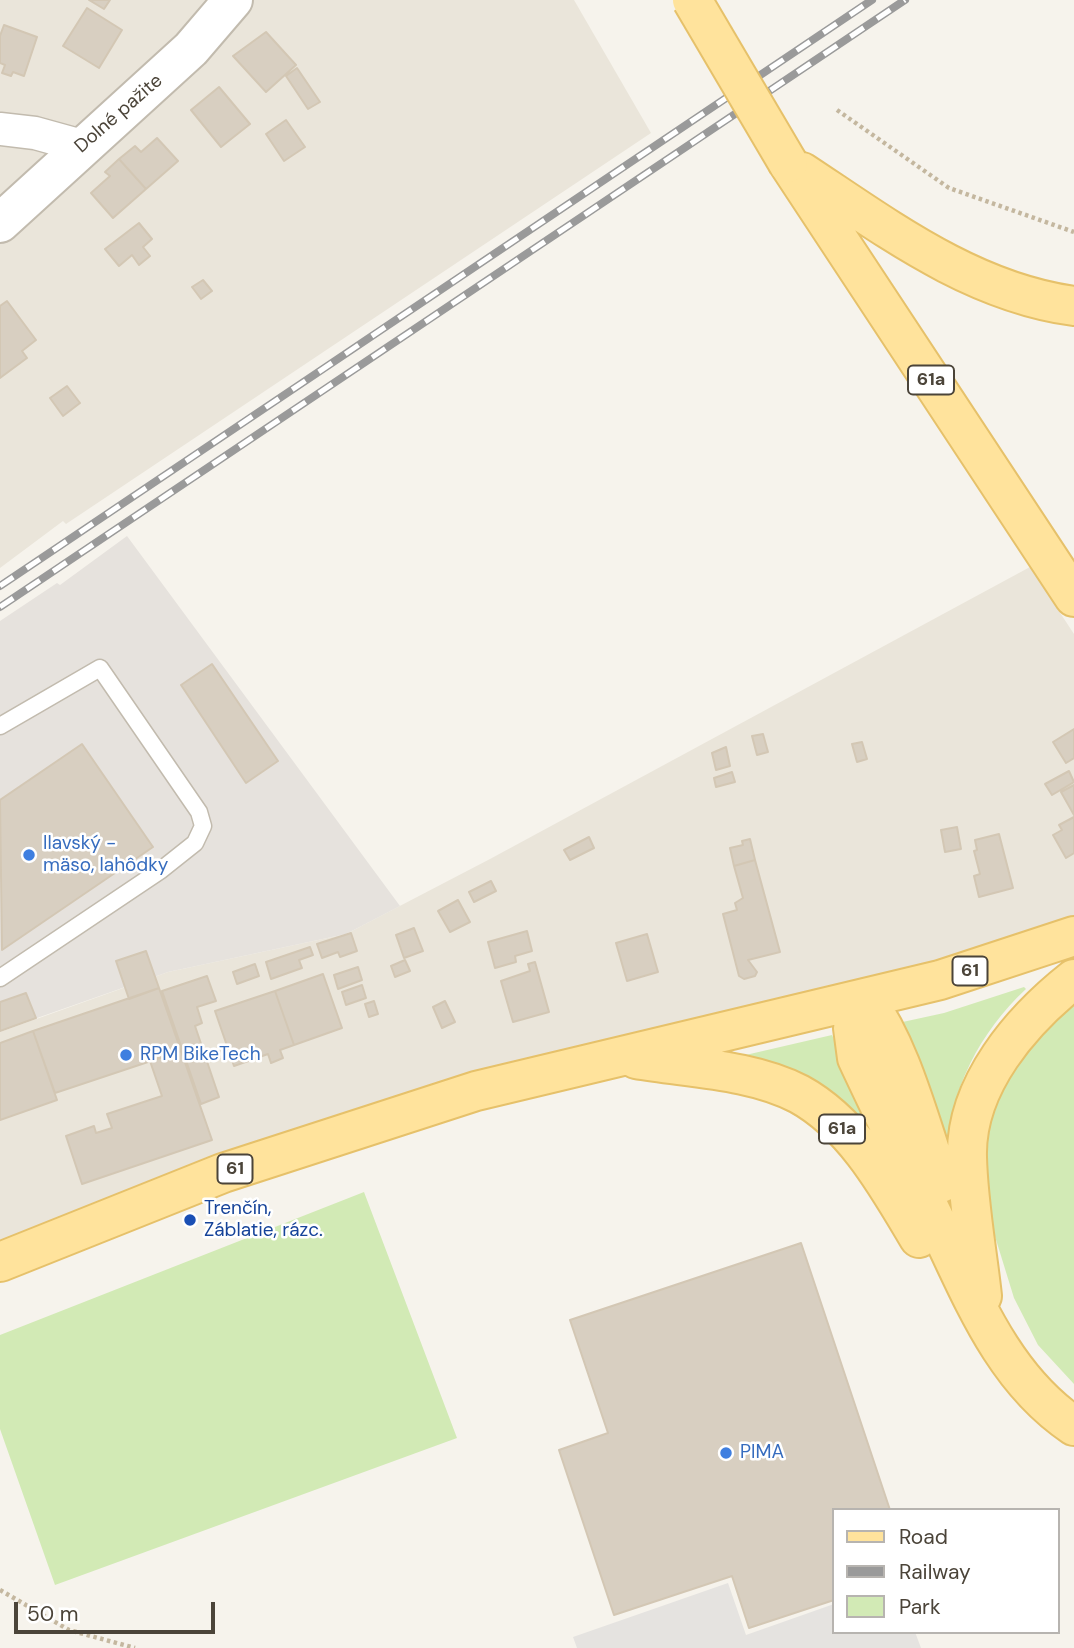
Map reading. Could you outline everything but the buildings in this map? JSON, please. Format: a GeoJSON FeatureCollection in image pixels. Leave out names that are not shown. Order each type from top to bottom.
{"type":"FeatureCollection","features":[{"type":"Feature","properties":{"kind":"main road","name":"61a"},"geometry":{"type":"LineString","coordinates":[[692,0],[788,163],[1074,597]]}},
{"type":"Feature","properties":{"kind":"main road","name":"61a"},"geometry":{"type":"LineString","coordinates":[[788,163],[933,258],[997,287],[1074,306]]}},
{"type":"Feature","properties":{"kind":"main road","name":"61"},"geometry":{"type":"LineString","coordinates":[[0,1262],[223,1173],[476,1091],[940,980],[1074,936]]}},
{"type":"Feature","properties":{"kind":"main road","name":"61a"},"geometry":{"type":"LineString","coordinates":[[984,1322],[967,1154],[974,1116],[993,1066],[1020,1028],[1074,979]]}},
{"type":"Feature","properties":{"kind":"main road","name":"61a"},"geometry":{"type":"LineString","coordinates":[[865,998],[853,1028],[857,1058],[984,1322]]}},
{"type":"Feature","properties":{"kind":"main road","name":"61a"},"geometry":{"type":"LineString","coordinates":[[618,1055],[749,1077],[799,1094],[834,1121],[862,1150],[931,1257],[984,1322],[1025,1383],[1045,1405],[1074,1426]]}},
{"type":"Feature","properties":{"kind":"street","name":"Dolné pažite"},"geometry":{"type":"LineString","coordinates":[[0,223],[191,49],[233,0]]}},
{"type":"Feature","properties":{"kind":"street"},"geometry":{"type":"LineString","coordinates":[[0,129],[35,133],[82,146]]}},
{"type":"Feature","properties":{"kind":"lane"},"geometry":{"type":"LineString","coordinates":[[0,726],[100,667],[199,812],[203,827],[195,843],[161,870],[0,978]]}},
{"type":"Feature","properties":{"kind":"path"},"geometry":{"type":"LineString","coordinates":[[837,110],[949,188],[1074,232]]}},
{"type":"Feature","properties":{"kind":"path"},"geometry":{"type":"LineString","coordinates":[[0,1590],[69,1630],[135,1648]]}},
{"type":"Feature","properties":{"kind":"shaded area"},"geometry":{"type":"Polygon","coordinates":[[[0,0],[574,0],[651,133],[66,524],[63,521],[0,568],[0,0]]]}},
{"type":"Feature","properties":{"kind":"shaded area"},"geometry":{"type":"Polygon","coordinates":[[[127,536],[400,906],[346,934],[168,972],[0,1031],[0,621],[57,583],[60,585],[127,536]]]}},
{"type":"Feature","properties":{"kind":"shaded area"},"geometry":{"type":"Polygon","coordinates":[[[1030,567],[1074,634],[1074,916],[927,967],[0,1251],[0,1032],[168,972],[346,934],[1030,567]]]}},
{"type":"Feature","properties":{"kind":"shaded area"},"geometry":{"type":"Polygon","coordinates":[[[728,1583],[746,1635],[832,1605],[832,1634],[916,1634],[921,1648],[577,1648],[573,1637],[728,1583]]]}},
{"type":"Feature","properties":{"kind":"green space"},"geometry":{"type":"Polygon","coordinates":[[[1024,987],[1026,989],[981,1043],[970,1064],[954,1108],[949,1155],[898,1023],[944,1013],[1024,987]]]}},
{"type":"Feature","properties":{"kind":"green space"},"geometry":{"type":"Polygon","coordinates":[[[1074,995],[1074,1384],[1038,1345],[1014,1298],[985,1204],[981,1172],[994,1098],[1036,1030],[1074,995]]]}},
{"type":"Feature","properties":{"kind":"green space"},"geometry":{"type":"Polygon","coordinates":[[[832,1035],[888,1154],[737,1057],[832,1035]]]}},
{"type":"Feature","properties":{"kind":"green space"},"geometry":{"type":"Polygon","coordinates":[[[364,1192],[457,1438],[55,1585],[0,1429],[0,1335],[364,1192]]]}},
{"type":"Feature","properties":{"kind":"railway"},"geometry":{"type":"LineString","coordinates":[[0,586],[872,0]]}},
{"type":"Feature","properties":{"kind":"railway"},"geometry":{"type":"LineString","coordinates":[[0,607],[905,0]]}},
{"type":"Feature","properties":{"kind":"place","name":"Ilavský - mäso, lahôdky"},"geometry":{"type":"Point","coordinates":[29,855]}},
{"type":"Feature","properties":{"kind":"place","name":"RPM BikeTech"},"geometry":{"type":"Point","coordinates":[126,1055]}},
{"type":"Feature","properties":{"kind":"place","name":"Trenčín, Záblatie, rázc."},"geometry":{"type":"Point","coordinates":[190,1220]}},
{"type":"Feature","properties":{"kind":"place","name":"PIMA"},"geometry":{"type":"Point","coordinates":[726,1453]}}]}
